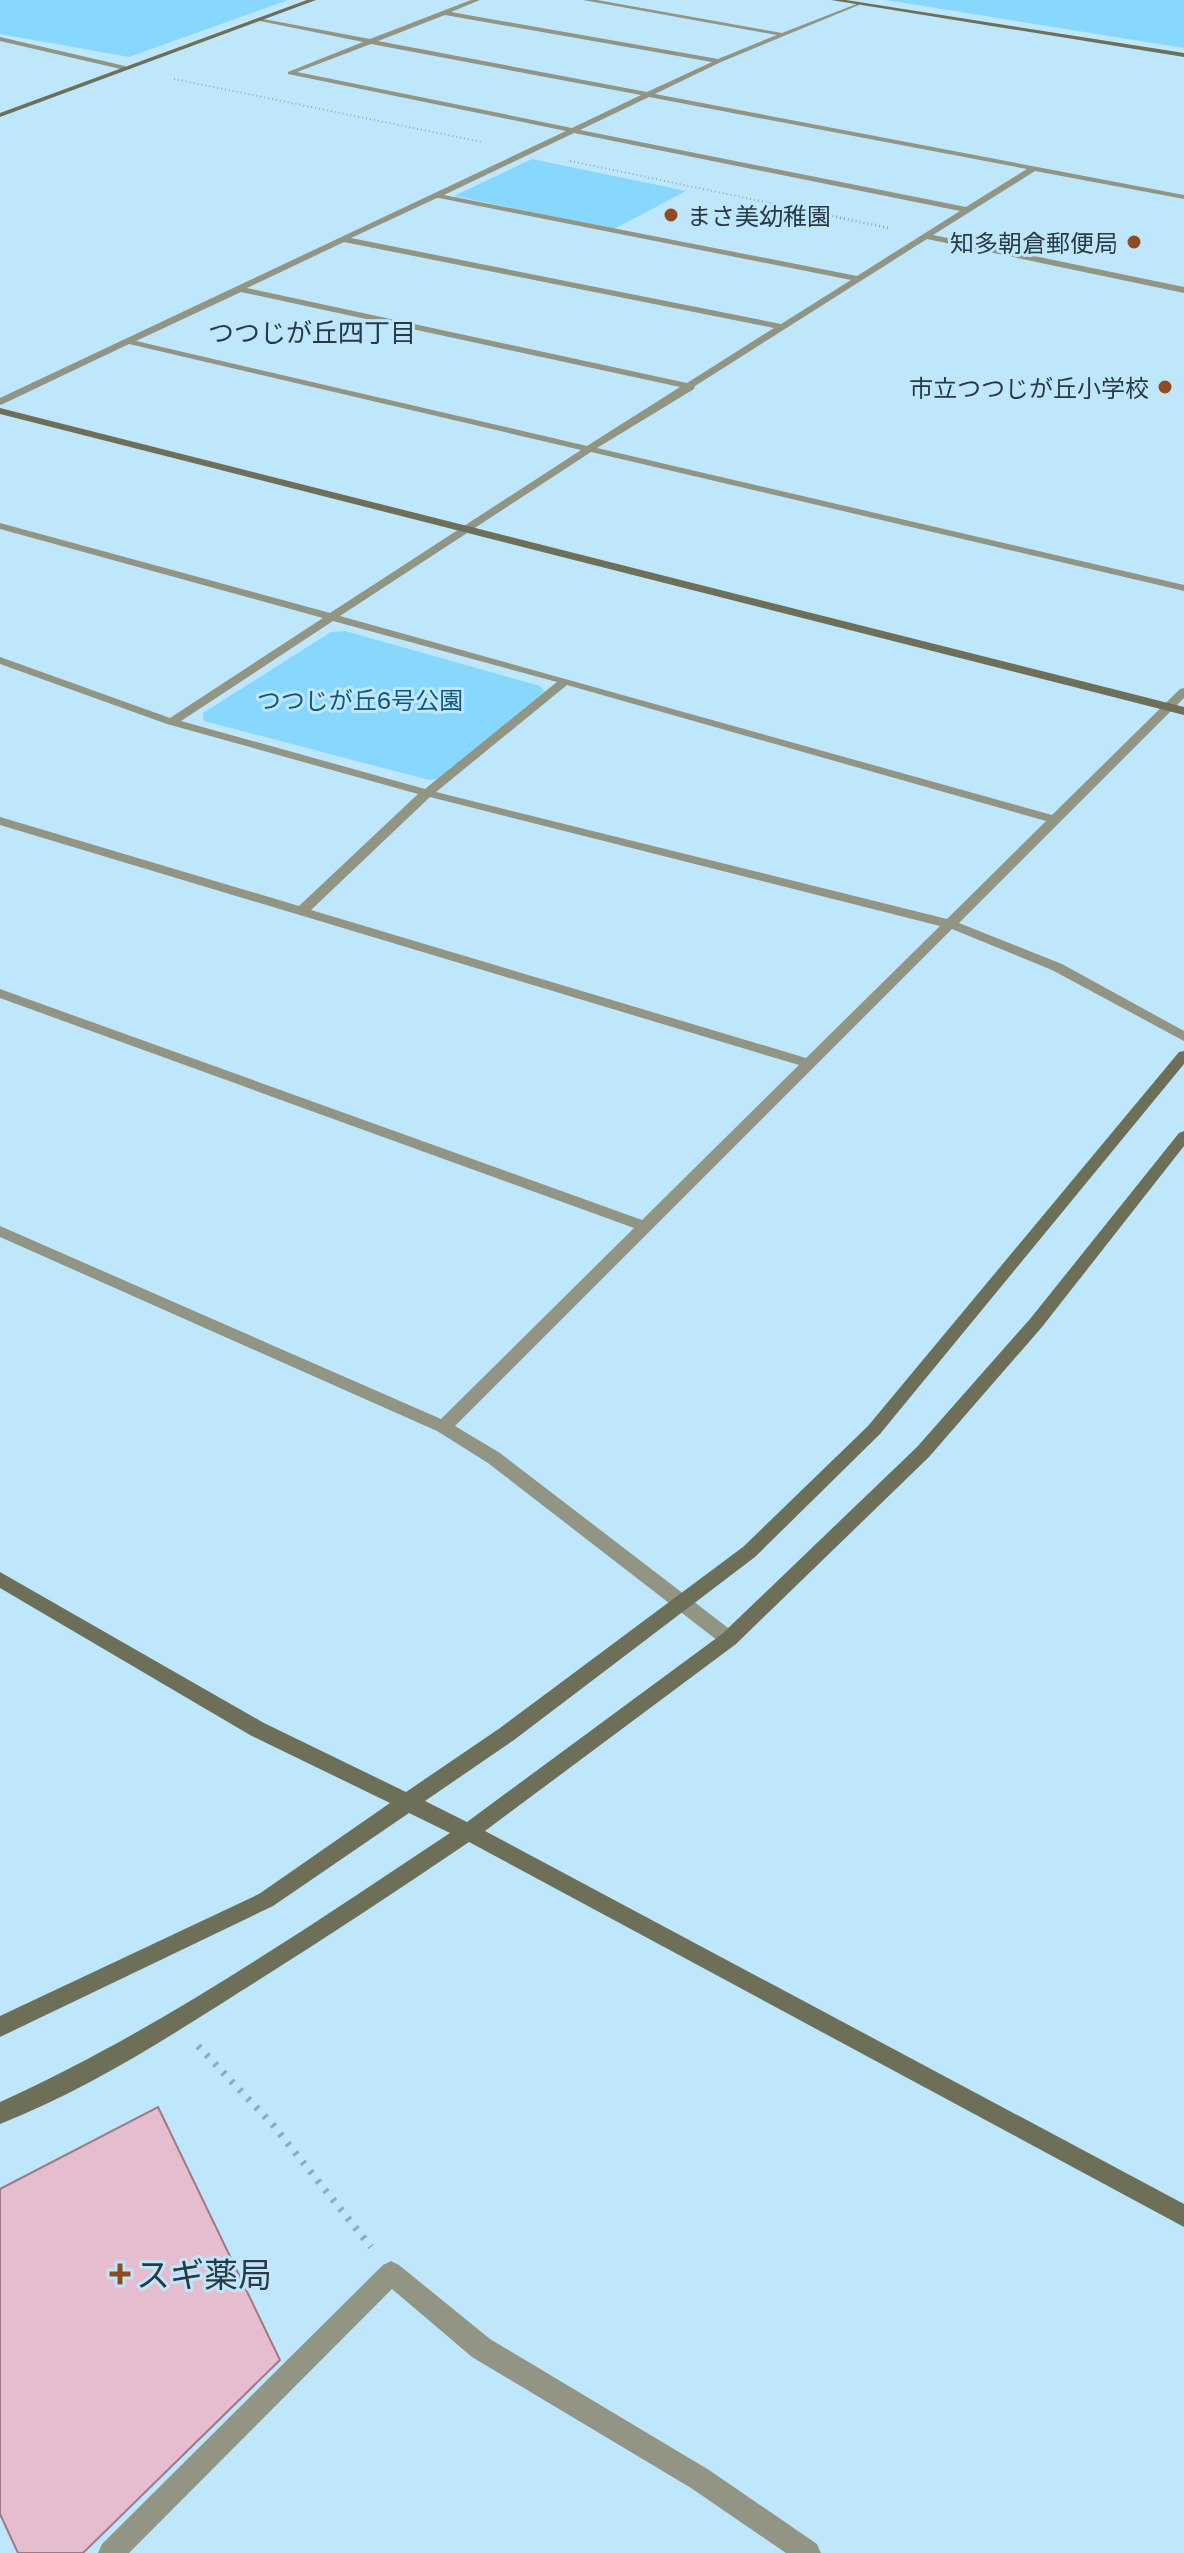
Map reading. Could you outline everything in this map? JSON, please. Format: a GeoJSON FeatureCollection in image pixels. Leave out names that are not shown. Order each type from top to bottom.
{"type":"FeatureCollection","features":[{"type":"Feature","properties":{"kind":"street"},"geometry":{"type":"LineString","coordinates":[[0,115],[313,0]]}},
{"type":"Feature","properties":{"kind":"street"},"geometry":{"type":"LineString","coordinates":[[477,0],[290,73],[967,210]]}},
{"type":"Feature","properties":{"kind":"street"},"geometry":{"type":"LineString","coordinates":[[586,0],[779,33]]}},
{"type":"Feature","properties":{"kind":"street"},"geometry":{"type":"LineString","coordinates":[[834,0],[1184,55]]}},
{"type":"Feature","properties":{"kind":"street"},"geometry":{"type":"LineString","coordinates":[[0,402],[779,33],[857,4]]}},
{"type":"Feature","properties":{"kind":"street"},"geometry":{"type":"LineString","coordinates":[[445,13],[719,61]]}},
{"type":"Feature","properties":{"kind":"street"},"geometry":{"type":"LineString","coordinates":[[258,20],[1184,197]]}},
{"type":"Feature","properties":{"kind":"street"},"geometry":{"type":"LineString","coordinates":[[0,39],[125,68]]}},
{"type":"Feature","properties":{"kind":"street"},"geometry":{"type":"LineString","coordinates":[[0,53],[23,45]]}},
{"type":"Feature","properties":{"kind":"street"},"geometry":{"type":"LineString","coordinates":[[171,722],[589,449],[1034,168]]}},
{"type":"Feature","properties":{"kind":"street"},"geometry":{"type":"LineString","coordinates":[[439,196],[859,279]]}},
{"type":"Feature","properties":{"kind":"street"},"geometry":{"type":"LineString","coordinates":[[925,236],[1184,290]]}},
{"type":"Feature","properties":{"kind":"street"},"geometry":{"type":"LineString","coordinates":[[342,239],[782,327]]}},
{"type":"Feature","properties":{"kind":"street"},"geometry":{"type":"LineString","coordinates":[[241,289],[691,387]]}},
{"type":"Feature","properties":{"kind":"street"},"geometry":{"type":"LineString","coordinates":[[131,342],[1184,588]]}},
{"type":"Feature","properties":{"kind":"street"},"geometry":{"type":"LineString","coordinates":[[0,411],[1184,711]]}},
{"type":"Feature","properties":{"kind":"street"},"geometry":{"type":"LineString","coordinates":[[0,526],[563,683],[684,712],[1054,819]]}},
{"type":"Feature","properties":{"kind":"street"},"geometry":{"type":"LineString","coordinates":[[0,660],[171,722],[427,793],[950,924],[1057,967],[1184,1037]]}},
{"type":"Feature","properties":{"kind":"street"},"geometry":{"type":"LineString","coordinates":[[301,912],[427,793],[563,683]]}},
{"type":"Feature","properties":{"kind":"street"},"geometry":{"type":"LineString","coordinates":[[443,1427],[1184,691]]}},
{"type":"Feature","properties":{"kind":"street"},"geometry":{"type":"LineString","coordinates":[[3,825],[811,1064]]}},
{"type":"Feature","properties":{"kind":"street"},"geometry":{"type":"LineString","coordinates":[[0,993],[646,1227]]}},
{"type":"Feature","properties":{"kind":"street"},"geometry":{"type":"LineString","coordinates":[[0,2027],[266,1900],[507,1734],[749,1552],[874,1430],[1184,1055]]}},
{"type":"Feature","properties":{"kind":"street"},"geometry":{"type":"LineString","coordinates":[[0,2113],[64,2084],[175,2021],[468,1832],[729,1639],[923,1452],[1036,1323],[1184,1136]]}},
{"type":"Feature","properties":{"kind":"street"},"geometry":{"type":"LineString","coordinates":[[0,1231],[443,1427],[494,1458],[729,1639]]}},
{"type":"Feature","properties":{"kind":"street"},"geometry":{"type":"LineString","coordinates":[[0,1579],[257,1729],[468,1832],[1184,2216]]}},
{"type":"Feature","properties":{"kind":"street"},"geometry":{"type":"LineString","coordinates":[[111,2553],[391,2273],[481,2348],[700,2479],[808,2553]]}},
{"type":"Feature","properties":{"kind":"path"},"geometry":{"type":"LineString","coordinates":[[175,2021],[273,2125],[391,2273]]}},
{"type":"Feature","properties":{"kind":"green space"},"geometry":{"type":"Polygon","coordinates":[[[0,0],[288,0],[129,57],[0,34],[0,0]]]}},
{"type":"Feature","properties":{"kind":"green space"},"geometry":{"type":"Polygon","coordinates":[[[886,0],[1184,0],[1184,48],[886,0]]]}},
{"type":"Feature","properties":{"kind":"green space"},"geometry":{"type":"Polygon","coordinates":[[[532,159],[686,191],[614,229],[454,196],[532,159]]]}},
{"type":"Feature","properties":{"kind":"green space","name":"つつじが丘6号公園"},"geometry":{"type":"Polygon","coordinates":[[[345,631],[540,686],[545,692],[448,778],[429,780],[204,721],[203,713],[331,632],[345,631]]]}},
{"type":"Feature","properties":{"kind":"building","name":"スギ薬局"},"geometry":{"type":"Polygon","coordinates":[[[158,2107],[280,2360],[83,2553],[18,2553],[0,2514],[0,2189],[158,2107]]]}},
{"type":"Feature","properties":{"kind":"place","name":"まさ美幼稚園"},"geometry":{"type":"Point","coordinates":[671,215]}},
{"type":"Feature","properties":{"kind":"place","name":"知多朝倉郵便局"},"geometry":{"type":"Point","coordinates":[1134,242]}},
{"type":"Feature","properties":{"kind":"place","name":"市立つつじが丘小学校"},"geometry":{"type":"Point","coordinates":[1165,387]}},
{"type":"Feature","properties":{"kind":"place","name":"スギ薬局"},"geometry":{"type":"Point","coordinates":[120,2274]}},
{"type":"Feature","properties":{"kind":"district","name":"つつじが丘四丁目"},"geometry":{"type":"Point","coordinates":[312,332]}}]}
